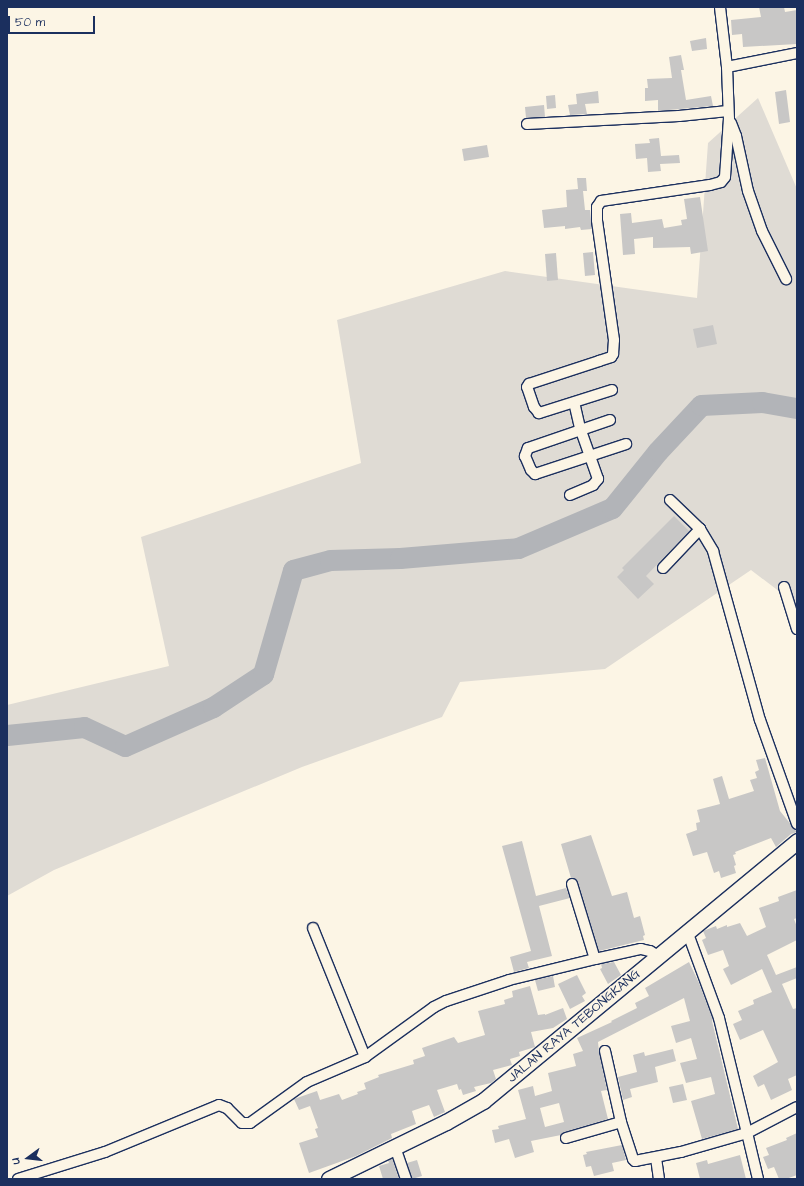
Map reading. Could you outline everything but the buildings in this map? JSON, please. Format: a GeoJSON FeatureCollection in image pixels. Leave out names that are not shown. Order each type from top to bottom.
{"type":"FeatureCollection","features":[{"type":"Feature","properties":{"kind":"main road","name":"JALAN RAYA TEBONGKANG"},"geometry":{"type":"LineString","coordinates":[[329,1179],[446,1122],[488,1097],[797,841]]}},
{"type":"Feature","properties":{"kind":"street"},"geometry":{"type":"LineString","coordinates":[[612,390],[539,413],[534,407],[527,387],[529,384],[611,357],[613,354],[614,340],[602,261],[597,207],[601,201],[721,182],[725,177],[729,115],[728,67],[720,7]]}},
{"type":"Feature","properties":{"kind":"street"},"geometry":{"type":"LineString","coordinates":[[728,67],[797,53]]}},
{"type":"Feature","properties":{"kind":"street"},"geometry":{"type":"LineString","coordinates":[[527,124],[679,116],[729,115]]}},
{"type":"Feature","properties":{"kind":"street"},"geometry":{"type":"LineString","coordinates":[[729,115],[736,136],[748,191],[762,231],[786,279]]}},
{"type":"Feature","properties":{"kind":"street"},"geometry":{"type":"LineString","coordinates":[[570,495],[593,485],[598,479],[580,428],[574,403]]}},
{"type":"Feature","properties":{"kind":"street"},"geometry":{"type":"LineString","coordinates":[[610,420],[580,428],[528,448],[525,456],[531,470],[535,474],[626,444]]}},
{"type":"Feature","properties":{"kind":"street"},"geometry":{"type":"LineString","coordinates":[[670,500],[700,529],[713,550],[760,720],[797,824]]}},
{"type":"Feature","properties":{"kind":"street"},"geometry":{"type":"LineString","coordinates":[[663,568],[700,529]]}},
{"type":"Feature","properties":{"kind":"street"},"geometry":{"type":"LineString","coordinates":[[784,587],[797,629]]}},
{"type":"Feature","properties":{"kind":"street"},"geometry":{"type":"LineString","coordinates":[[572,884],[595,959]]}},
{"type":"Feature","properties":{"kind":"street"},"geometry":{"type":"LineString","coordinates":[[313,928],[365,1057]]}},
{"type":"Feature","properties":{"kind":"street"},"geometry":{"type":"LineString","coordinates":[[687,931],[719,1018],[758,1179]]}},
{"type":"Feature","properties":{"kind":"street"},"geometry":{"type":"LineString","coordinates":[[18,1179],[105,1152],[219,1105],[227,1108],[242,1122],[250,1123],[307,1082],[365,1057],[440,1003],[509,980],[641,949],[650,951],[658,956]]}},
{"type":"Feature","properties":{"kind":"street"},"geometry":{"type":"LineString","coordinates":[[605,1051],[621,1122],[633,1160],[639,1161],[656,1158],[747,1133],[797,1107]]}},
{"type":"Feature","properties":{"kind":"street"},"geometry":{"type":"LineString","coordinates":[[566,1138],[621,1122]]}},
{"type":"Feature","properties":{"kind":"street"},"geometry":{"type":"LineString","coordinates":[[395,1147],[406,1179]]}},
{"type":"Feature","properties":{"kind":"street"},"geometry":{"type":"LineString","coordinates":[[656,1158],[659,1179]]}},
{"type":"Feature","properties":{"kind":"shaded area"},"geometry":{"type":"Polygon","coordinates":[[[758,98],[797,189],[797,605],[751,570],[605,669],[460,682],[442,717],[302,767],[54,870],[7,896],[7,705],[169,666],[141,537],[361,463],[337,320],[505,271],[697,298],[708,143],[758,98]]]}},
{"type":"Feature","properties":{"kind":"waterway"},"geometry":{"type":"LineString","coordinates":[[7,735],[84,727],[125,746],[213,707],[263,674],[293,570],[330,560],[400,558],[518,548],[612,508],[658,451],[701,405],[762,402],[797,408]]}}]}
